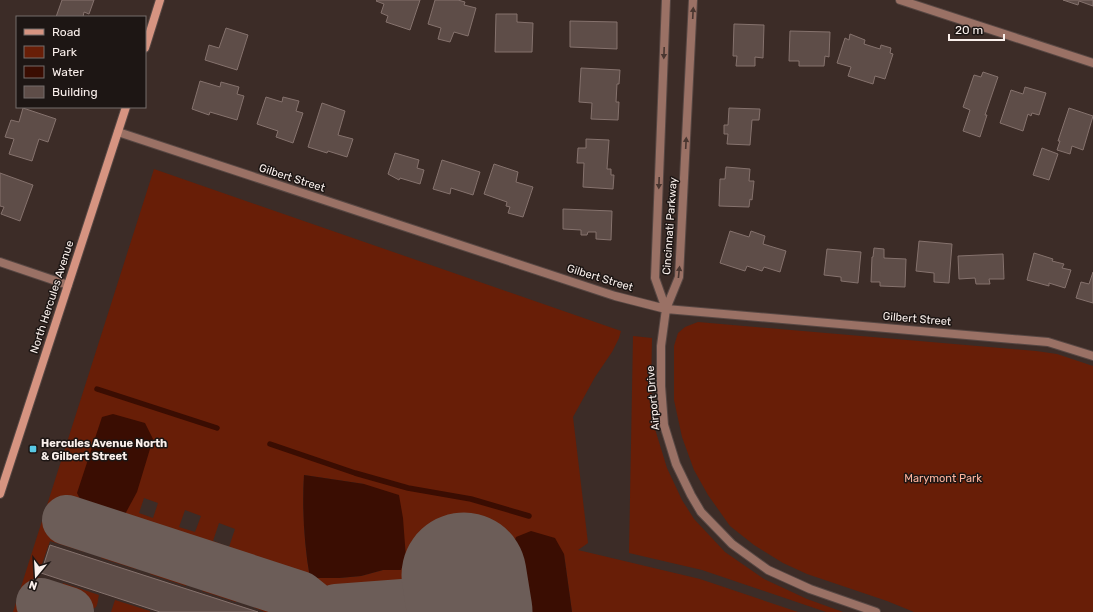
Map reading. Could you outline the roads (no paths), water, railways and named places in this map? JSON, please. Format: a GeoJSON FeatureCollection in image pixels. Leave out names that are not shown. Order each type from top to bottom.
{"type":"FeatureCollection","features":[{"type":"Feature","properties":{"kind":"street"},"geometry":{"type":"LineString","coordinates":[[146,45],[160,0]]}},
{"type":"Feature","properties":{"kind":"street","name":"Cincinnati Parkway"},"geometry":{"type":"LineString","coordinates":[[666,0],[656,278],[666,309]]}},
{"type":"Feature","properties":{"kind":"street","name":"Cincinnati Parkway"},"geometry":{"type":"LineString","coordinates":[[666,309],[679,277],[693,0]]}},
{"type":"Feature","properties":{"kind":"street"},"geometry":{"type":"LineString","coordinates":[[900,0],[1093,63]]}},
{"type":"Feature","properties":{"kind":"street","name":"North Hercules Avenue"},"geometry":{"type":"LineString","coordinates":[[0,494],[126,108]]}},
{"type":"Feature","properties":{"kind":"street","name":"Gilbert Street"},"geometry":{"type":"LineString","coordinates":[[118,132],[615,296],[666,309],[1048,342],[1093,356]]}},
{"type":"Feature","properties":{"kind":"street"},"geometry":{"type":"LineString","coordinates":[[0,262],[68,284]]}},
{"type":"Feature","properties":{"kind":"street","name":"Airport Drive"},"geometry":{"type":"LineString","coordinates":[[666,309],[661,346],[660,386],[664,425],[676,464],[701,512],[732,544],[768,570],[810,589],[876,612]]}},
{"type":"Feature","properties":{"kind":"water"},"geometry":{"type":"Polygon","coordinates":[[[113,414],[145,423],[153,439],[137,492],[123,518],[106,518],[84,507],[77,493],[102,417],[113,414]]]}},
{"type":"Feature","properties":{"kind":"water"},"geometry":{"type":"Polygon","coordinates":[[[304,475],[364,484],[399,495],[403,518],[406,558],[401,570],[383,570],[361,576],[339,578],[310,578],[304,526],[304,475]]]}},
{"type":"Feature","properties":{"kind":"water"},"geometry":{"type":"Polygon","coordinates":[[[531,531],[555,538],[564,554],[572,612],[520,612],[512,548],[516,537],[531,531]]]}},
{"type":"Feature","properties":{"kind":"waterway"},"geometry":{"type":"LineString","coordinates":[[97,389],[217,428]]}},
{"type":"Feature","properties":{"kind":"waterway"},"geometry":{"type":"LineString","coordinates":[[270,444],[355,473],[408,488],[471,499],[529,516]]}},
{"type":"Feature","properties":{"kind":"place","name":"Hercules Avenue North & Gilbert Street"},"geometry":{"type":"Point","coordinates":[33,449]}},
{"type":"Feature","properties":{"kind":"park label","name":"Marymont Park"},"geometry":{"type":"Point","coordinates":[943,478]}}]}
